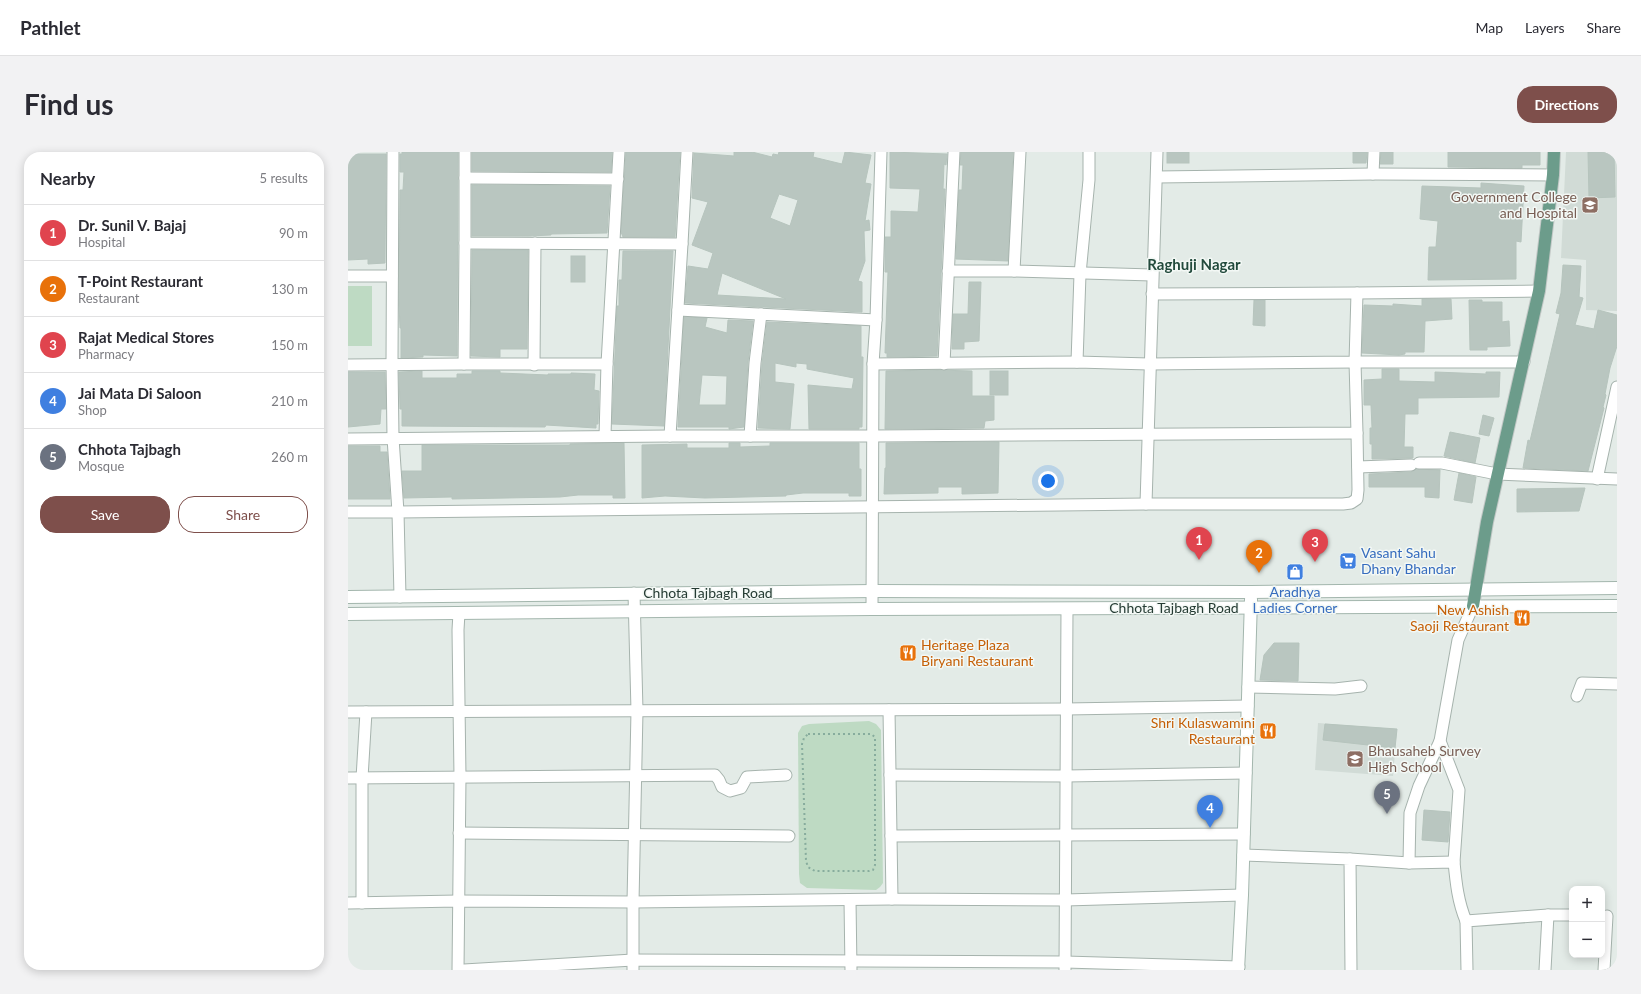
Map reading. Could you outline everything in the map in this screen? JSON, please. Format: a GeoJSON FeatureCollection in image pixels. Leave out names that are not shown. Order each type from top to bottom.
{"type":"FeatureCollection","features":[{"type":"Feature","properties":{"kind":"main road"},"geometry":{"type":"LineString","coordinates":[[1473,606],[1487,522],[1497,474],[1524,362],[1539,291],[1553,175],[1554,152]]}},
{"type":"Feature","properties":{"kind":"main road"},"geometry":{"type":"LineString","coordinates":[[1476,588],[1617,588]]}},
{"type":"Feature","properties":{"kind":"main road","name":"Chhota Tajbagh Road"},"geometry":{"type":"LineString","coordinates":[[348,597],[874,591],[1251,592],[1476,588]]}},
{"type":"Feature","properties":{"kind":"main road"},"geometry":{"type":"LineString","coordinates":[[1239,968],[1251,592]]}},
{"type":"Feature","properties":{"kind":"main road","name":"Chhota Tajbagh Road"},"geometry":{"type":"LineString","coordinates":[[348,614],[1617,606]]}},
{"type":"Feature","properties":{"kind":"street"},"geometry":{"type":"LineString","coordinates":[[393,152],[393,438],[398,512],[400,596]]}},
{"type":"Feature","properties":{"kind":"street"},"geometry":{"type":"LineString","coordinates":[[464,364],[465,152]]}},
{"type":"Feature","properties":{"kind":"street"},"geometry":{"type":"LineString","coordinates":[[605,436],[607,364],[615,244],[619,152]]}},
{"type":"Feature","properties":{"kind":"street"},"geometry":{"type":"LineString","coordinates":[[670,436],[687,152]]}},
{"type":"Feature","properties":{"kind":"street"},"geometry":{"type":"LineString","coordinates":[[872,610],[874,591],[872,507],[873,364],[876,320],[881,152]]}},
{"type":"Feature","properties":{"kind":"street"},"geometry":{"type":"LineString","coordinates":[[944,364],[954,152]]}},
{"type":"Feature","properties":{"kind":"street"},"geometry":{"type":"LineString","coordinates":[[1014,271],[1020,152]]}},
{"type":"Feature","properties":{"kind":"street"},"geometry":{"type":"LineString","coordinates":[[1077,362],[1080,274],[1089,180],[1089,152]]}},
{"type":"Feature","properties":{"kind":"street"},"geometry":{"type":"LineString","coordinates":[[1146,504],[1157,152]]}},
{"type":"Feature","properties":{"kind":"street"},"geometry":{"type":"LineString","coordinates":[[1373,174],[1374,152]]}},
{"type":"Feature","properties":{"kind":"street"},"geometry":{"type":"LineString","coordinates":[[1157,176],[1373,174],[1553,175]]}},
{"type":"Feature","properties":{"kind":"street"},"geometry":{"type":"LineString","coordinates":[[465,178],[618,178]]}},
{"type":"Feature","properties":{"kind":"street"},"geometry":{"type":"LineString","coordinates":[[465,243],[682,244]]}},
{"type":"Feature","properties":{"kind":"street"},"geometry":{"type":"LineString","coordinates":[[534,365],[535,243]]}},
{"type":"Feature","properties":{"kind":"street"},"geometry":{"type":"LineString","coordinates":[[948,271],[1014,271],[1152,275]]}},
{"type":"Feature","properties":{"kind":"street"},"geometry":{"type":"LineString","coordinates":[[348,276],[392,276]]}},
{"type":"Feature","properties":{"kind":"street"},"geometry":{"type":"LineString","coordinates":[[1152,294],[1357,294],[1539,291]]}},
{"type":"Feature","properties":{"kind":"street"},"geometry":{"type":"LineString","coordinates":[[348,512],[1146,504],[1351,504],[1357,499],[1358,467],[1355,362],[1357,294]]}},
{"type":"Feature","properties":{"kind":"street"},"geometry":{"type":"LineString","coordinates":[[678,310],[876,320]]}},
{"type":"Feature","properties":{"kind":"street"},"geometry":{"type":"LineString","coordinates":[[750,436],[751,409],[761,314]]}},
{"type":"Feature","properties":{"kind":"street"},"geometry":{"type":"LineString","coordinates":[[873,364],[1077,362],[1150,364],[1524,362]]}},
{"type":"Feature","properties":{"kind":"street"},"geometry":{"type":"LineString","coordinates":[[348,365],[607,364]]}},
{"type":"Feature","properties":{"kind":"street"},"geometry":{"type":"LineString","coordinates":[[1598,478],[1617,388]]}},
{"type":"Feature","properties":{"kind":"street"},"geometry":{"type":"LineString","coordinates":[[348,439],[605,436],[1357,433]]}},
{"type":"Feature","properties":{"kind":"street"},"geometry":{"type":"LineString","coordinates":[[1358,467],[1442,463],[1497,474],[1617,479]]}},
{"type":"Feature","properties":{"kind":"street"},"geometry":{"type":"LineString","coordinates":[[633,965],[637,711],[634,593]]}},
{"type":"Feature","properties":{"kind":"street"},"geometry":{"type":"LineString","coordinates":[[1410,863],[1410,813],[1419,786],[1440,741],[1458,640],[1473,606]]}},
{"type":"Feature","properties":{"kind":"street"},"geometry":{"type":"LineString","coordinates":[[1065,966],[1067,609]]}},
{"type":"Feature","properties":{"kind":"street"},"geometry":{"type":"LineString","coordinates":[[458,970],[460,777],[459,613]]}},
{"type":"Feature","properties":{"kind":"street"},"geometry":{"type":"LineString","coordinates":[[1578,696],[1582,683],[1617,684]]}},
{"type":"Feature","properties":{"kind":"street"},"geometry":{"type":"LineString","coordinates":[[1248,687],[1335,689],[1361,686]]}},
{"type":"Feature","properties":{"kind":"street"},"geometry":{"type":"LineString","coordinates":[[348,712],[1066,709],[1248,706]]}},
{"type":"Feature","properties":{"kind":"street"},"geometry":{"type":"LineString","coordinates":[[889,710],[892,899]]}},
{"type":"Feature","properties":{"kind":"street"},"geometry":{"type":"LineString","coordinates":[[362,903],[362,778],[366,712]]}},
{"type":"Feature","properties":{"kind":"street"},"geometry":{"type":"LineString","coordinates":[[1440,741],[1459,790],[1454,862],[1456,889],[1466,922],[1467,970]]}},
{"type":"Feature","properties":{"kind":"street"},"geometry":{"type":"LineString","coordinates":[[890,775],[1066,776],[1246,773]]}},
{"type":"Feature","properties":{"kind":"street"},"geometry":{"type":"LineString","coordinates":[[348,778],[715,775],[722,786],[730,791],[741,788],[747,776],[786,775]]}},
{"type":"Feature","properties":{"kind":"street"},"geometry":{"type":"LineString","coordinates":[[459,833],[789,836]]}},
{"type":"Feature","properties":{"kind":"street"},"geometry":{"type":"LineString","coordinates":[[891,836],[1244,834]]}},
{"type":"Feature","properties":{"kind":"street"},"geometry":{"type":"LineString","coordinates":[[1243,855],[1410,863],[1454,862]]}},
{"type":"Feature","properties":{"kind":"street"},"geometry":{"type":"LineString","coordinates":[[1350,859],[1351,970]]}},
{"type":"Feature","properties":{"kind":"street"},"geometry":{"type":"LineString","coordinates":[[348,903],[458,900],[633,902],[892,899],[1065,900],[1242,895]]}},
{"type":"Feature","properties":{"kind":"street"},"geometry":{"type":"LineString","coordinates":[[850,900],[851,966]]}},
{"type":"Feature","properties":{"kind":"street"},"geometry":{"type":"LineString","coordinates":[[1466,922],[1548,915],[1569,915]]}},
{"type":"Feature","properties":{"kind":"street"},"geometry":{"type":"LineString","coordinates":[[1545,970],[1548,915]]}},
{"type":"Feature","properties":{"kind":"street"},"geometry":{"type":"LineString","coordinates":[[1604,970],[1609,916]]}},
{"type":"Feature","properties":{"kind":"street"},"geometry":{"type":"LineString","coordinates":[[464,970],[633,965],[1239,968]]}},
{"type":"Feature","properties":{"kind":"path"},"geometry":{"type":"LineString","coordinates":[[808,734],[871,734],[875,737],[875,865],[873,870],[815,871],[808,867],[806,861],[802,744],[804,738],[808,734]]}},
{"type":"Feature","properties":{"kind":"shaded area","name":"Government College and Hospital"},"geometry":{"type":"Polygon","coordinates":[[[1566,152],[1617,152],[1617,311],[1586,310],[1586,260],[1561,258],[1566,152]]]}},
{"type":"Feature","properties":{"kind":"shaded area","name":"Bhausaheb Survey High School"},"geometry":{"type":"Polygon","coordinates":[[[1318,723],[1397,729],[1393,776],[1315,770],[1318,723]]]}},
{"type":"Feature","properties":{"kind":"green space"},"geometry":{"type":"Polygon","coordinates":[[[348,286],[372,286],[372,346],[348,346],[348,286]]]}},
{"type":"Feature","properties":{"kind":"green space"},"geometry":{"type":"Polygon","coordinates":[[[869,721],[876,724],[881,730],[883,883],[876,890],[807,888],[800,883],[799,874],[798,733],[802,726],[809,724],[869,721]]]}},
{"type":"Feature","properties":{"kind":"building"},"geometry":{"type":"Polygon","coordinates":[[[402,152],[458,152],[457,356],[423,355],[423,357],[401,358],[399,304],[400,190],[403,190],[404,172],[400,172],[400,154],[402,154],[402,152]]]}},
{"type":"Feature","properties":{"kind":"building"},"geometry":{"type":"Polygon","coordinates":[[[472,152],[612,152],[611,172],[472,171],[472,152]]]}},
{"type":"Feature","properties":{"kind":"building"},"geometry":{"type":"Polygon","coordinates":[[[626,152],[680,152],[675,237],[623,237],[621,232],[626,152]]]}},
{"type":"Feature","properties":{"kind":"building"},"geometry":{"type":"Polygon","coordinates":[[[734,152],[752,152],[772,157],[773,154],[778,155],[779,152],[814,152],[813,157],[842,164],[845,152],[871,155],[865,183],[871,184],[865,221],[869,220],[870,230],[864,231],[865,261],[858,281],[862,282],[862,312],[685,303],[688,266],[708,269],[713,253],[692,245],[708,202],[692,198],[694,153],[734,156],[734,152]],[[779,194],[770,218],[790,226],[798,200],[779,194]],[[722,273],[717,295],[786,299],[722,273]]]}},
{"type":"Feature","properties":{"kind":"building"},"geometry":{"type":"Polygon","coordinates":[[[890,152],[947,154],[946,165],[944,164],[943,189],[945,189],[937,356],[887,357],[887,353],[885,353],[888,272],[885,272],[885,237],[891,237],[891,211],[918,212],[920,189],[890,188],[890,152]]]}},
{"type":"Feature","properties":{"kind":"building"},"geometry":{"type":"Polygon","coordinates":[[[961,152],[1013,152],[1008,261],[956,259],[959,190],[962,190],[963,165],[960,165],[961,152]]]}},
{"type":"Feature","properties":{"kind":"building"},"geometry":{"type":"Polygon","coordinates":[[[1167,152],[1189,152],[1189,163],[1167,163],[1167,152]]]}},
{"type":"Feature","properties":{"kind":"building"},"geometry":{"type":"Polygon","coordinates":[[[1353,152],[1367,152],[1366,163],[1353,163],[1353,152]]]}},
{"type":"Feature","properties":{"kind":"building"},"geometry":{"type":"Polygon","coordinates":[[[1381,152],[1393,152],[1393,164],[1380,164],[1381,152]]]}},
{"type":"Feature","properties":{"kind":"building"},"geometry":{"type":"Polygon","coordinates":[[[1448,152],[1540,152],[1540,165],[1522,165],[1522,168],[1448,167],[1448,152]]]}},
{"type":"Feature","properties":{"kind":"building"},"geometry":{"type":"Polygon","coordinates":[[[1588,152],[1614,152],[1615,197],[1589,198],[1588,152]]]}},
{"type":"Feature","properties":{"kind":"building"},"geometry":{"type":"Polygon","coordinates":[[[348,154],[386,154],[385,263],[368,264],[368,259],[348,260],[348,154]]]}},
{"type":"Feature","properties":{"kind":"building"},"geometry":{"type":"Polygon","coordinates":[[[1481,183],[1524,186],[1521,242],[1516,241],[1516,279],[1428,280],[1429,247],[1436,247],[1438,221],[1420,219],[1422,186],[1481,188],[1481,183]]]}},
{"type":"Feature","properties":{"kind":"building"},"geometry":{"type":"Polygon","coordinates":[[[472,185],[610,186],[607,233],[529,236],[472,236],[472,185]]]}},
{"type":"Feature","properties":{"kind":"building"},"geometry":{"type":"Polygon","coordinates":[[[472,250],[528,250],[527,349],[500,349],[500,357],[471,356],[472,250]]]}},
{"type":"Feature","properties":{"kind":"building"},"geometry":{"type":"Polygon","coordinates":[[[623,251],[673,251],[664,426],[612,424],[617,306],[619,306],[619,280],[622,280],[623,251]]]}},
{"type":"Feature","properties":{"kind":"building"},"geometry":{"type":"Polygon","coordinates":[[[571,256],[585,256],[585,282],[571,282],[571,256]]]}},
{"type":"Feature","properties":{"kind":"building"},"geometry":{"type":"Polygon","coordinates":[[[1563,265],[1581,266],[1579,297],[1583,298],[1575,325],[1594,329],[1598,310],[1617,315],[1617,346],[1610,368],[1604,408],[1588,471],[1523,468],[1528,440],[1530,441],[1560,314],[1556,313],[1561,293],[1563,265]]]}},
{"type":"Feature","properties":{"kind":"building"},"geometry":{"type":"Polygon","coordinates":[[[969,282],[981,282],[979,341],[964,342],[964,349],[952,349],[953,314],[968,314],[969,282]]]}},
{"type":"Feature","properties":{"kind":"building"},"geometry":{"type":"Polygon","coordinates":[[[1422,299],[1451,299],[1452,319],[1425,321],[1424,352],[1405,352],[1405,354],[1399,355],[1362,353],[1364,305],[1393,306],[1393,304],[1422,306],[1422,299]]]}},
{"type":"Feature","properties":{"kind":"building"},"geometry":{"type":"Polygon","coordinates":[[[1254,300],[1265,300],[1265,326],[1253,325],[1254,300]]]}},
{"type":"Feature","properties":{"kind":"building"},"geometry":{"type":"Polygon","coordinates":[[[1469,300],[1482,300],[1482,302],[1502,302],[1502,322],[1509,321],[1510,346],[1487,347],[1487,350],[1470,350],[1469,300]]]}},
{"type":"Feature","properties":{"kind":"building"},"geometry":{"type":"Polygon","coordinates":[[[684,317],[707,318],[705,327],[727,333],[728,320],[753,321],[748,362],[744,427],[729,429],[729,427],[678,427],[684,317]],[[702,375],[699,405],[726,405],[727,376],[702,375]]]}},
{"type":"Feature","properties":{"kind":"building"},"geometry":{"type":"Polygon","coordinates":[[[767,322],[861,326],[861,357],[863,357],[862,427],[859,427],[859,429],[809,429],[808,385],[852,389],[854,378],[807,369],[807,364],[796,363],[796,367],[775,363],[775,382],[794,384],[790,429],[758,428],[762,364],[767,322]]]}},
{"type":"Feature","properties":{"kind":"building"},"geometry":{"type":"Polygon","coordinates":[[[1382,369],[1399,369],[1399,381],[1435,382],[1435,372],[1486,374],[1486,372],[1500,372],[1499,397],[1418,398],[1418,414],[1405,414],[1404,447],[1413,447],[1413,458],[1372,459],[1372,444],[1370,444],[1370,428],[1372,428],[1371,405],[1364,405],[1364,380],[1382,379],[1382,369]]]}},
{"type":"Feature","properties":{"kind":"building"},"geometry":{"type":"Polygon","coordinates":[[[422,371],[422,378],[457,378],[457,374],[472,374],[472,371],[500,371],[500,373],[548,375],[571,373],[595,374],[594,390],[599,391],[598,424],[596,424],[596,428],[546,425],[545,427],[402,426],[399,372],[422,371]]]}},
{"type":"Feature","properties":{"kind":"building"},"geometry":{"type":"Polygon","coordinates":[[[886,371],[972,371],[972,396],[994,396],[994,420],[985,421],[984,428],[885,429],[886,371]]]}},
{"type":"Feature","properties":{"kind":"building"},"geometry":{"type":"Polygon","coordinates":[[[990,371],[1008,371],[1008,395],[990,395],[990,371]]]}},
{"type":"Feature","properties":{"kind":"building"},"geometry":{"type":"Polygon","coordinates":[[[348,372],[385,372],[386,409],[381,409],[380,424],[348,427],[348,372]]]}},
{"type":"Feature","properties":{"kind":"building"},"geometry":{"type":"Polygon","coordinates":[[[1483,415],[1494,418],[1489,436],[1479,434],[1483,415]]]}},
{"type":"Feature","properties":{"kind":"building"},"geometry":{"type":"Polygon","coordinates":[[[1450,432],[1480,438],[1475,463],[1444,456],[1450,432]]]}},
{"type":"Feature","properties":{"kind":"building"},"geometry":{"type":"Polygon","coordinates":[[[999,442],[998,493],[962,494],[962,487],[938,487],[938,493],[884,494],[886,443],[999,442]]]}},
{"type":"Feature","properties":{"kind":"building"},"geometry":{"type":"Polygon","coordinates":[[[624,443],[625,498],[613,498],[613,495],[578,495],[560,497],[452,499],[452,497],[404,498],[402,471],[422,471],[422,445],[570,445],[624,443]]]}},
{"type":"Feature","properties":{"kind":"building"},"geometry":{"type":"Polygon","coordinates":[[[729,443],[740,443],[740,447],[770,446],[770,443],[859,443],[861,496],[849,496],[849,493],[803,493],[786,496],[705,498],[665,496],[642,498],[642,445],[687,444],[687,448],[729,448],[729,443]]]}},
{"type":"Feature","properties":{"kind":"building"},"geometry":{"type":"Polygon","coordinates":[[[348,446],[380,446],[380,452],[387,452],[390,499],[348,499],[348,446]]]}},
{"type":"Feature","properties":{"kind":"building"},"geometry":{"type":"Polygon","coordinates":[[[1416,469],[1440,470],[1439,498],[1425,497],[1425,487],[1369,487],[1369,474],[1411,472],[1416,469]]]}},
{"type":"Feature","properties":{"kind":"building"},"geometry":{"type":"Polygon","coordinates":[[[1459,473],[1476,477],[1472,503],[1454,500],[1459,473]]]}},
{"type":"Feature","properties":{"kind":"building"},"geometry":{"type":"Polygon","coordinates":[[[1585,488],[1579,511],[1517,512],[1517,489],[1585,488]]]}},
{"type":"Feature","properties":{"kind":"building"},"geometry":{"type":"Polygon","coordinates":[[[1274,643],[1299,643],[1298,681],[1260,680],[1264,655],[1274,643]]]}},
{"type":"Feature","properties":{"kind":"building"},"geometry":{"type":"Polygon","coordinates":[[[1325,724],[1397,729],[1395,748],[1323,740],[1325,724]]]}},
{"type":"Feature","properties":{"kind":"building"},"geometry":{"type":"Polygon","coordinates":[[[1424,810],[1450,812],[1448,842],[1422,840],[1424,810]]]}},
{"type":"Feature","properties":{"kind":"place","name":"Government College and Hospital"},"geometry":{"type":"Point","coordinates":[1590,205]}},
{"type":"Feature","properties":{"kind":"place","name":"Dr. Sunil V. Bajaj"},"geometry":{"type":"Point","coordinates":[1199,560]}},
{"type":"Feature","properties":{"kind":"place","name":"Vasant Sahu Dhany Bhandar"},"geometry":{"type":"Point","coordinates":[1348,561]}},
{"type":"Feature","properties":{"kind":"place","name":"Rajat Medical Stores"},"geometry":{"type":"Point","coordinates":[1315,562]}},
{"type":"Feature","properties":{"kind":"place","name":"Aradhya Ladies Corner"},"geometry":{"type":"Point","coordinates":[1295,572]}},
{"type":"Feature","properties":{"kind":"place","name":"T-Point Restaurant"},"geometry":{"type":"Point","coordinates":[1259,573]}},
{"type":"Feature","properties":{"kind":"place","name":"New Ashish Saoji Restaurant"},"geometry":{"type":"Point","coordinates":[1522,618]}},
{"type":"Feature","properties":{"kind":"place","name":"Heritage Plaza Biryani Restaurant"},"geometry":{"type":"Point","coordinates":[908,653]}},
{"type":"Feature","properties":{"kind":"place","name":"Shri Kulaswamini Restaurant"},"geometry":{"type":"Point","coordinates":[1268,731]}},
{"type":"Feature","properties":{"kind":"place","name":"Bhausaheb Survey High School"},"geometry":{"type":"Point","coordinates":[1355,759]}},
{"type":"Feature","properties":{"kind":"place","name":"Chhota Tajbagh"},"geometry":{"type":"Point","coordinates":[1387,814]}},
{"type":"Feature","properties":{"kind":"place","name":"Jai Mata Di Saloon"},"geometry":{"type":"Point","coordinates":[1210,828]}},
{"type":"Feature","properties":{"kind":"district","name":"Raghuji Nagar"},"geometry":{"type":"Point","coordinates":[1194,265]}}]}
